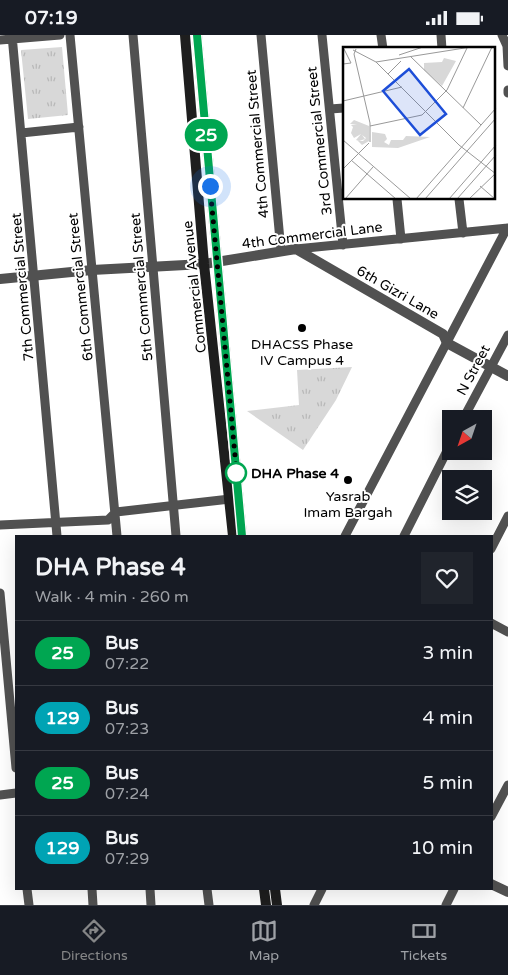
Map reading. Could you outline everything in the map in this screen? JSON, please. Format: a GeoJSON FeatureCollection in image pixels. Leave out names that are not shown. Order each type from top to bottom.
{"type":"FeatureCollection","features":[{"type":"Feature","properties":{"kind":"main road","name":"Commercial Avenue"},"geometry":{"type":"LineString","coordinates":[[185,35],[204,264],[233,535]]}},
{"type":"Feature","properties":{"kind":"main road","name":"Commercial Avenue"},"geometry":{"type":"LineString","coordinates":[[197,35],[242,535]]}},
{"type":"Feature","properties":{"kind":"main road"},"geometry":{"type":"LineString","coordinates":[[264,890],[266,905]]}},
{"type":"Feature","properties":{"kind":"main road"},"geometry":{"type":"LineString","coordinates":[[275,890],[277,905]]}},
{"type":"Feature","properties":{"kind":"street"},"geometry":{"type":"LineString","coordinates":[[0,40],[12,37],[60,35]]}},
{"type":"Feature","properties":{"kind":"street","name":"6th Commercial Street"},"geometry":{"type":"LineString","coordinates":[[70,35],[117,535]]}},
{"type":"Feature","properties":{"kind":"street","name":"5th Commercial Street"},"geometry":{"type":"LineString","coordinates":[[132,35],[176,535]]}},
{"type":"Feature","properties":{"kind":"street","name":"4th Commercial Street"},"geometry":{"type":"LineString","coordinates":[[261,35],[281,251]]}},
{"type":"Feature","properties":{"kind":"street","name":"3rd Commercial Street"},"geometry":{"type":"LineString","coordinates":[[322,35],[343,245]]}},
{"type":"Feature","properties":{"kind":"street"},"geometry":{"type":"LineString","coordinates":[[502,35],[507,46],[508,66]]}},
{"type":"Feature","properties":{"kind":"street","name":"7th Commercial Street"},"geometry":{"type":"LineString","coordinates":[[12,37],[57,535]]}},
{"type":"Feature","properties":{"kind":"street"},"geometry":{"type":"LineString","coordinates":[[330,109],[343,108]]}},
{"type":"Feature","properties":{"kind":"street"},"geometry":{"type":"LineString","coordinates":[[22,133],[79,127]]}},
{"type":"Feature","properties":{"kind":"street"},"geometry":{"type":"LineString","coordinates":[[397,200],[401,239]]}},
{"type":"Feature","properties":{"kind":"street"},"geometry":{"type":"LineString","coordinates":[[459,200],[463,233]]}},
{"type":"Feature","properties":{"kind":"street"},"geometry":{"type":"LineString","coordinates":[[346,535],[507,228]]}},
{"type":"Feature","properties":{"kind":"street","name":"4th Commercial Lane"},"geometry":{"type":"LineString","coordinates":[[0,279],[92,270],[204,264],[296,249],[507,228]]}},
{"type":"Feature","properties":{"kind":"street","name":"6th Gizri Lane"},"geometry":{"type":"LineString","coordinates":[[296,249],[443,334],[447,343],[508,376]]}},
{"type":"Feature","properties":{"kind":"street","name":"N Street"},"geometry":{"type":"LineString","coordinates":[[468,410],[508,335]]}},
{"type":"Feature","properties":{"kind":"street"},"geometry":{"type":"LineString","coordinates":[[405,535],[442,460]]}},
{"type":"Feature","properties":{"kind":"street"},"geometry":{"type":"LineString","coordinates":[[0,525],[108,520],[116,512],[230,499]]}},
{"type":"Feature","properties":{"kind":"street"},"geometry":{"type":"LineString","coordinates":[[493,545],[508,516]]}},
{"type":"Feature","properties":{"kind":"street"},"geometry":{"type":"LineString","coordinates":[[0,593],[15,757]]}},
{"type":"Feature","properties":{"kind":"street"},"geometry":{"type":"LineString","coordinates":[[493,624],[508,631]]}},
{"type":"Feature","properties":{"kind":"street"},"geometry":{"type":"LineString","coordinates":[[493,813],[508,785]]}},
{"type":"Feature","properties":{"kind":"street"},"geometry":{"type":"LineString","coordinates":[[0,795],[15,793]]}},
{"type":"Feature","properties":{"kind":"street"},"geometry":{"type":"LineString","coordinates":[[493,884],[508,892]]}},
{"type":"Feature","properties":{"kind":"street"},"geometry":{"type":"LineString","coordinates":[[28,890],[29,905]]}},
{"type":"Feature","properties":{"kind":"street"},"geometry":{"type":"LineString","coordinates":[[92,890],[93,905]]}},
{"type":"Feature","properties":{"kind":"street"},"geometry":{"type":"LineString","coordinates":[[150,890],[151,905]]}},
{"type":"Feature","properties":{"kind":"street"},"geometry":{"type":"LineString","coordinates":[[207,890],[209,905]]}},
{"type":"Feature","properties":{"kind":"street"},"geometry":{"type":"LineString","coordinates":[[314,905],[322,890]]}},
{"type":"Feature","properties":{"kind":"street"},"geometry":{"type":"LineString","coordinates":[[446,905],[454,890]]}},
{"type":"Feature","properties":{"kind":"green space"},"geometry":{"type":"Polygon","coordinates":[[[62,47],[68,115],[28,119],[21,50],[62,47]]]}},
{"type":"Feature","properties":{"kind":"green space"},"geometry":{"type":"Polygon","coordinates":[[[352,367],[336,400],[303,450],[247,411],[299,405],[297,370],[352,367]]]}},
{"type":"Feature","properties":{"kind":"bus line","name":"25"},"geometry":{"type":"LineString","coordinates":[[197,35],[242,535]]}},
{"type":"Feature","properties":{"kind":"place","name":"DHACSS Phase IV Campus 4"},"geometry":{"type":"Point","coordinates":[302,328]}},
{"type":"Feature","properties":{"kind":"place","name":"DHA Phase 4"},"geometry":{"type":"Point","coordinates":[236,473]}},
{"type":"Feature","properties":{"kind":"place","name":"Yasrab Imam Bargah"},"geometry":{"type":"Point","coordinates":[348,480]}},
{"type":"Feature","properties":{"kind":"route"},"geometry":{"type":"LineString","coordinates":[[210,186],[237,477],[236,473]]}}]}
